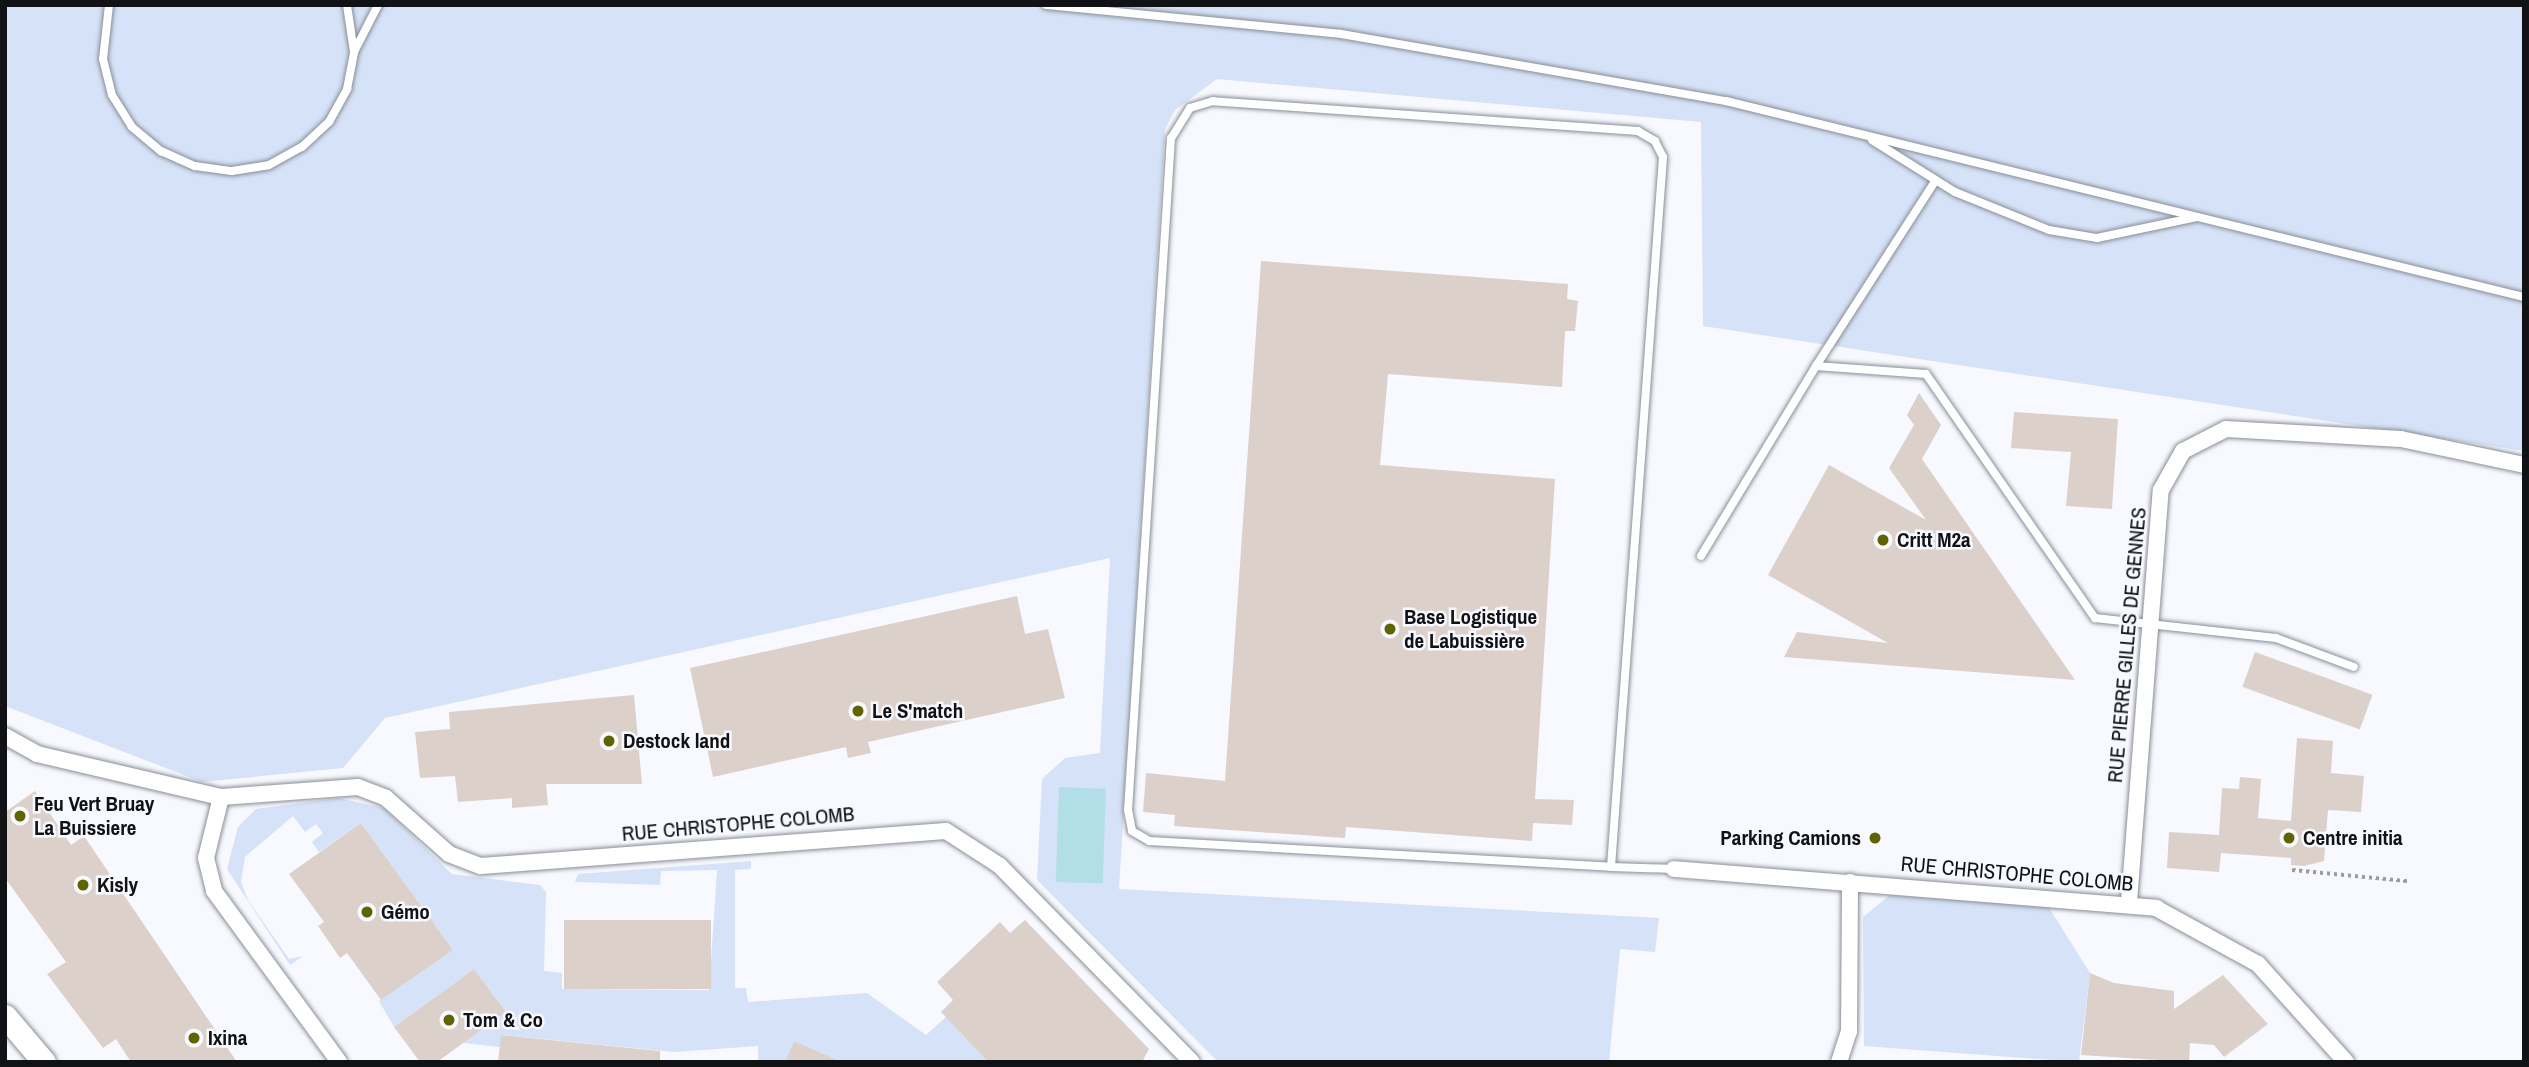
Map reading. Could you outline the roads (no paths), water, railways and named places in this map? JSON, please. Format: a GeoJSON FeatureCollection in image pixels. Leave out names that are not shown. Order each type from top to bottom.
{"type":"FeatureCollection","features":[{"type":"Feature","properties":{"kind":"main road"},"geometry":{"type":"LineString","coordinates":[[5,1016],[44,1062]]}},
{"type":"Feature","properties":{"kind":"street","name":"RUE PIERRE GILLES DE GENNES"},"geometry":{"type":"LineString","coordinates":[[2129,902],[2148,626],[2161,491],[2183,451],[2226,429],[2401,439],[2524,464]]}},
{"type":"Feature","properties":{"kind":"street","name":"RUE CHRISTOPHE COLOMB"},"geometry":{"type":"LineString","coordinates":[[5,736],[37,754],[221,797],[358,787],[386,798],[449,854],[481,866],[946,831],[1000,866],[1192,1062]]}},
{"type":"Feature","properties":{"kind":"street"},"geometry":{"type":"LineString","coordinates":[[221,797],[206,858],[214,891],[339,1062]]}},
{"type":"Feature","properties":{"kind":"street","name":"RUE CHRISTOPHE COLOMB"},"geometry":{"type":"LineString","coordinates":[[1674,869],[2129,902],[2180,917],[2231,944],[2282,985],[2346,1062]]}},
{"type":"Feature","properties":{"kind":"street"},"geometry":{"type":"LineString","coordinates":[[1839,1062],[1849,1032],[1850,882]]}},
{"type":"Feature","properties":{"kind":"lane"},"geometry":{"type":"LineString","coordinates":[[110,5],[103,59],[112,95],[132,127],[161,151],[195,166],[244,169],[302,147],[328,122],[347,89],[354,52],[378,5]]}},
{"type":"Feature","properties":{"kind":"lane"},"geometry":{"type":"LineString","coordinates":[[347,5],[354,52]]}},
{"type":"Feature","properties":{"kind":"lane"},"geometry":{"type":"LineString","coordinates":[[1046,5],[1341,34],[1530,63],[1863,135],[2524,297]]}},
{"type":"Feature","properties":{"kind":"lane"},"geometry":{"type":"LineString","coordinates":[[1611,867],[1663,157],[1655,141],[1638,131],[1213,101],[1190,108],[1171,138],[1128,810],[1132,831],[1149,841],[1611,867],[1674,869]]}},
{"type":"Feature","properties":{"kind":"lane"},"geometry":{"type":"LineString","coordinates":[[1863,135],[1936,180],[2002,215],[2097,238],[2197,217]]}},
{"type":"Feature","properties":{"kind":"lane"},"geometry":{"type":"LineString","coordinates":[[1701,556],[1816,366],[1936,180]]}},
{"type":"Feature","properties":{"kind":"lane"},"geometry":{"type":"LineString","coordinates":[[1816,366],[1926,373],[2095,618],[2148,626],[2276,638],[2354,667]]}},
{"type":"Feature","properties":{"kind":"place","name":"Critt M2a"},"geometry":{"type":"Point","coordinates":[1883,540]}},
{"type":"Feature","properties":{"kind":"place","name":"Base Logistique de Labuissière"},"geometry":{"type":"Point","coordinates":[1390,629]}},
{"type":"Feature","properties":{"kind":"place","name":"Le S'match"},"geometry":{"type":"Point","coordinates":[858,711]}},
{"type":"Feature","properties":{"kind":"place","name":"Destock land"},"geometry":{"type":"Point","coordinates":[609,741]}},
{"type":"Feature","properties":{"kind":"place","name":"Feu Vert Bruay La Buissiere"},"geometry":{"type":"Point","coordinates":[20,816]}},
{"type":"Feature","properties":{"kind":"place","name":"Parking Camions"},"geometry":{"type":"Point","coordinates":[1875,838]}},
{"type":"Feature","properties":{"kind":"place","name":"Centre initia"},"geometry":{"type":"Point","coordinates":[2289,838]}},
{"type":"Feature","properties":{"kind":"place","name":"Kisly"},"geometry":{"type":"Point","coordinates":[83,885]}},
{"type":"Feature","properties":{"kind":"place","name":"Gémo"},"geometry":{"type":"Point","coordinates":[367,912]}},
{"type":"Feature","properties":{"kind":"place","name":"Tom & Co"},"geometry":{"type":"Point","coordinates":[449,1020]}},
{"type":"Feature","properties":{"kind":"place","name":"Ixina"},"geometry":{"type":"Point","coordinates":[194,1038]}}]}
